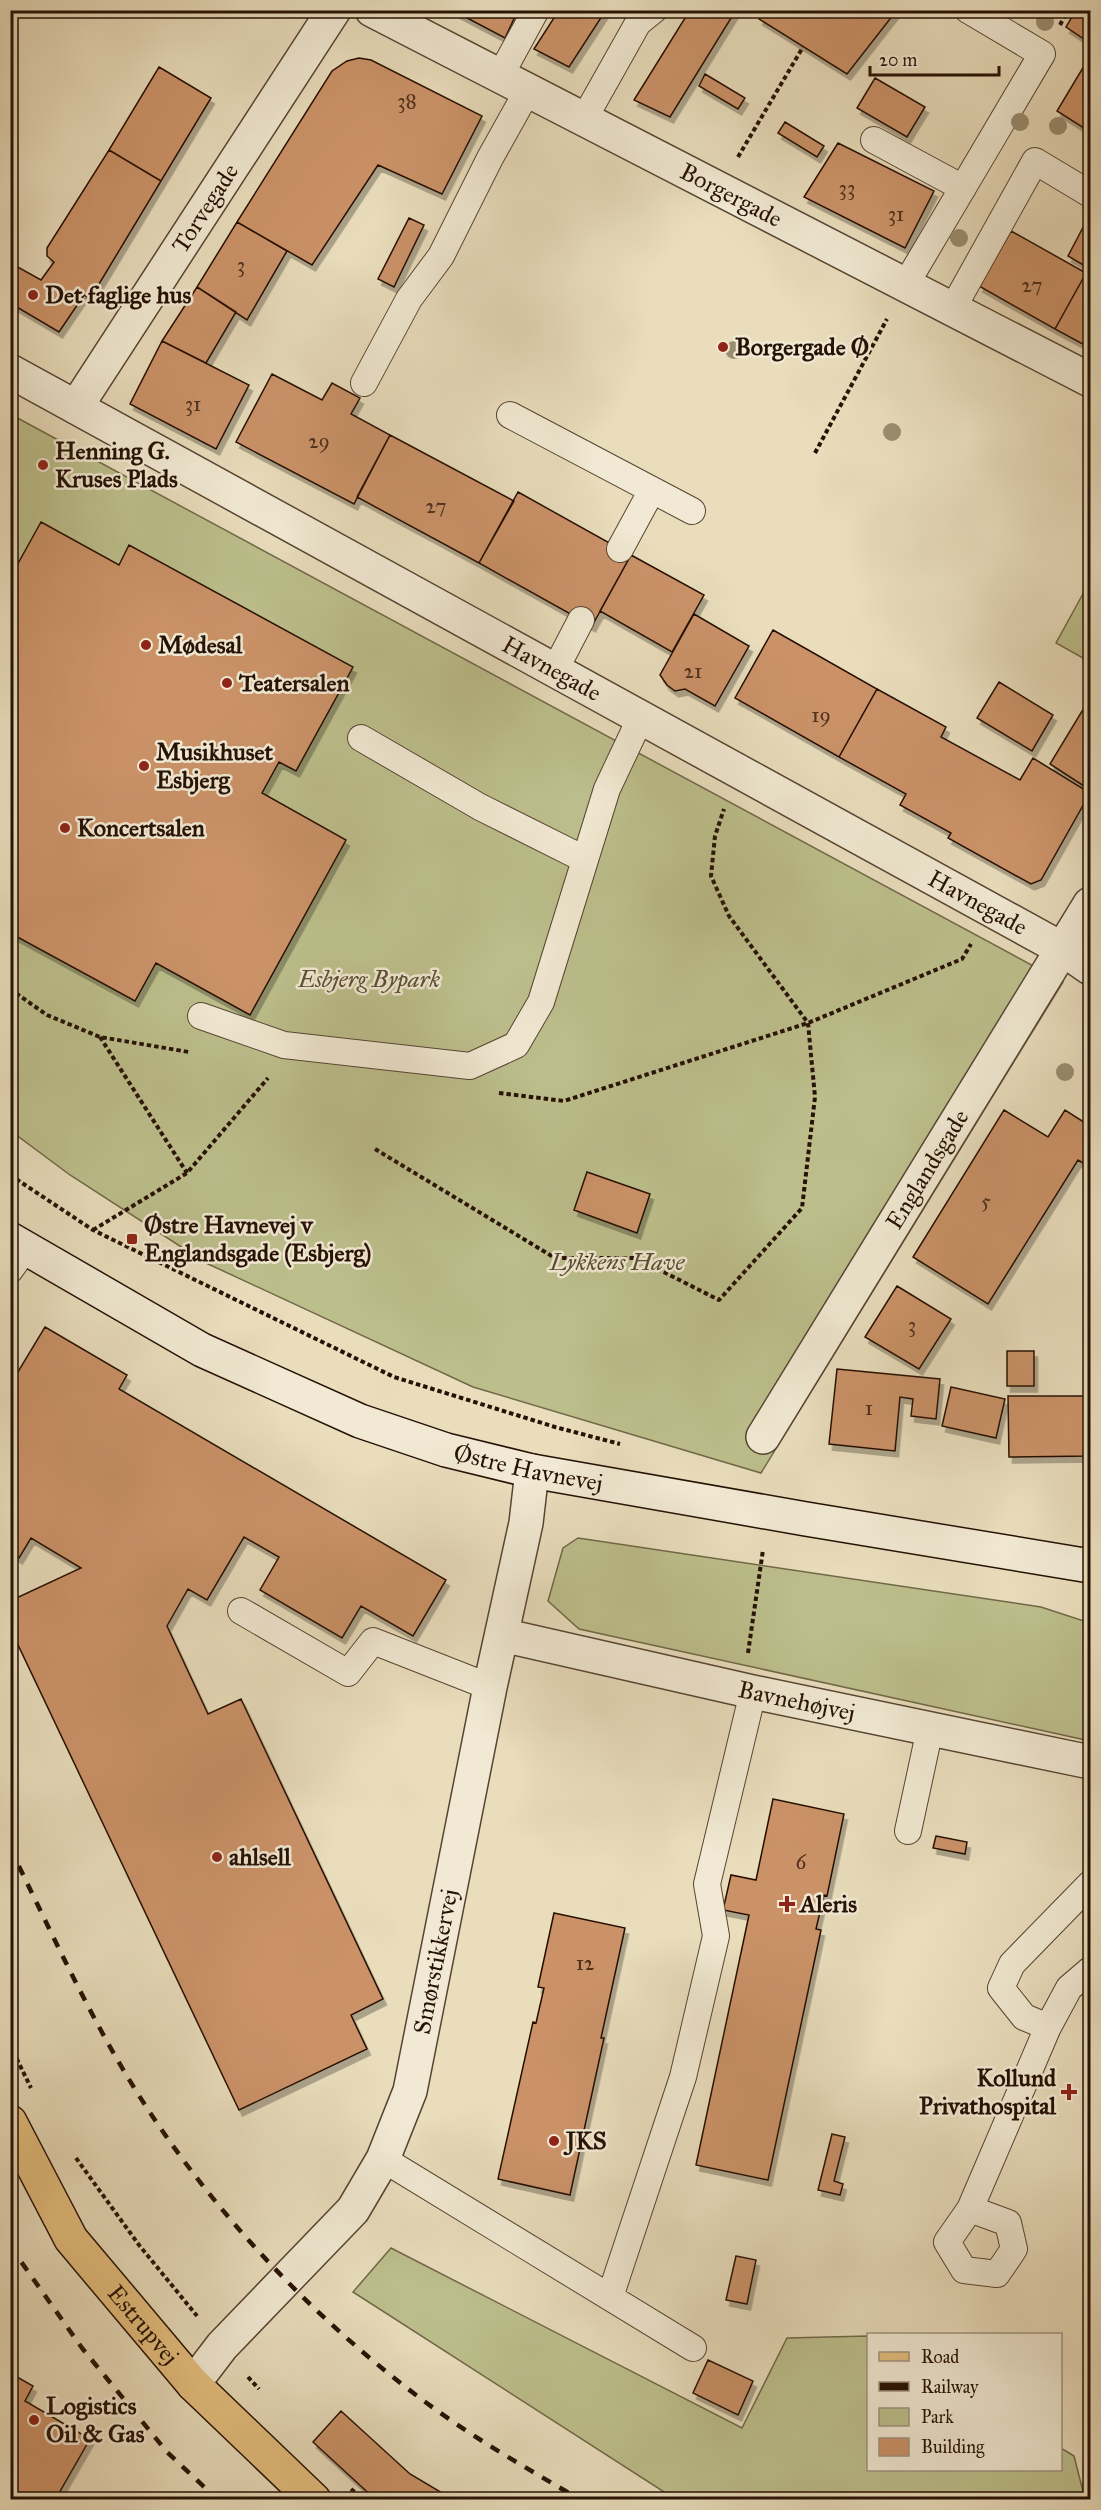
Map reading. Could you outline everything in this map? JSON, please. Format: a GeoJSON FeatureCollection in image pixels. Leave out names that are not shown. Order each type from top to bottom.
{"type":"FeatureCollection","features":[{"type":"Feature","properties":{"kind":"main road","name":"Estrupvej"},"geometry":{"type":"LineString","coordinates":[[10,2122],[70,2239],[193,2384],[314,2499]]}},
{"type":"Feature","properties":{"kind":"street","name":"Torvegade"},"geometry":{"type":"LineString","coordinates":[[76,407],[334,10]]}},
{"type":"Feature","properties":{"kind":"street","name":"Borgergade"},"geometry":{"type":"LineString","coordinates":[[372,11],[1090,380]]}},
{"type":"Feature","properties":{"kind":"street","name":"Havnegade"},"geometry":{"type":"LineString","coordinates":[[10,371],[1064,950],[1090,968]]}},
{"type":"Feature","properties":{"kind":"street","name":"Englandsgade"},"geometry":{"type":"LineString","coordinates":[[763,1437],[1064,950],[1090,904]]}},
{"type":"Feature","properties":{"kind":"street","name":"Østre Havnevej"},"geometry":{"type":"LineString","coordinates":[[15,1253],[202,1350],[360,1421],[446,1450],[532,1471],[1090,1566]]}},
{"type":"Feature","properties":{"kind":"street","name":"Smørstikkervej"},"geometry":{"type":"LineString","coordinates":[[193,2384],[222,2346],[353,2210],[383,2159],[410,2091],[490,1687],[526,1523],[532,1471]]}},
{"type":"Feature","properties":{"kind":"street","name":"Bavnehøjvej"},"geometry":{"type":"LineString","coordinates":[[502,1635],[753,1692],[1090,1762]]}},
{"type":"Feature","properties":{"kind":"lane"},"geometry":{"type":"LineString","coordinates":[[364,383],[409,299],[441,256],[490,158],[536,10]]}},
{"type":"Feature","properties":{"kind":"lane"},"geometry":{"type":"LineString","coordinates":[[584,119],[638,23],[654,10]]}},
{"type":"Feature","properties":{"kind":"lane"},"geometry":{"type":"LineString","coordinates":[[906,284],[1042,54],[968,10]]}},
{"type":"Feature","properties":{"kind":"lane"},"geometry":{"type":"LineString","coordinates":[[874,140],[963,188]]}},
{"type":"Feature","properties":{"kind":"lane"},"geometry":{"type":"LineString","coordinates":[[953,308],[1035,161],[1090,194]]}},
{"type":"Feature","properties":{"kind":"lane"},"geometry":{"type":"LineString","coordinates":[[510,415],[692,511]]}},
{"type":"Feature","properties":{"kind":"lane"},"geometry":{"type":"LineString","coordinates":[[620,549],[652,490]]}},
{"type":"Feature","properties":{"kind":"lane"},"geometry":{"type":"LineString","coordinates":[[555,670],[581,620]]}},
{"type":"Feature","properties":{"kind":"lane"},"geometry":{"type":"LineString","coordinates":[[201,1016],[284,1045],[470,1066],[516,1045],[541,1002],[608,789],[641,717]]}},
{"type":"Feature","properties":{"kind":"lane"},"geometry":{"type":"LineString","coordinates":[[361,738],[480,807],[584,860]]}},
{"type":"Feature","properties":{"kind":"lane"},"geometry":{"type":"LineString","coordinates":[[241,1611],[348,1673],[373,1641],[490,1687]]}},
{"type":"Feature","properties":{"kind":"lane"},"geometry":{"type":"LineString","coordinates":[[610,2297],[683,2077],[716,1936],[707,1884],[753,1692]]}},
{"type":"Feature","properties":{"kind":"lane"},"geometry":{"type":"LineString","coordinates":[[908,1831],[930,1729]]}},
{"type":"Feature","properties":{"kind":"lane"},"geometry":{"type":"LineString","coordinates":[[1048,2027],[1024,2018],[1001,1988],[1012,1964],[1090,1884]]}},
{"type":"Feature","properties":{"kind":"lane"},"geometry":{"type":"LineString","coordinates":[[970,2210],[1048,2027],[1069,1988],[1090,1970]]}},
{"type":"Feature","properties":{"kind":"lane"},"geometry":{"type":"LineString","coordinates":[[383,2159],[693,2348]]}},
{"type":"Feature","properties":{"kind":"path"},"geometry":{"type":"LineString","coordinates":[[720,189],[803,48]]}},
{"type":"Feature","properties":{"kind":"path"},"geometry":{"type":"LineString","coordinates":[[815,453],[906,284]]}},
{"type":"Feature","properties":{"kind":"path"},"geometry":{"type":"LineString","coordinates":[[375,1149],[555,1258],[636,1258],[718,1300],[802,1208],[815,1097],[808,1023],[729,916],[711,876],[715,836],[726,802]]}},
{"type":"Feature","properties":{"kind":"path"},"geometry":{"type":"LineString","coordinates":[[495,1093],[564,1101],[808,1023],[962,959],[992,911]]}},
{"type":"Feature","properties":{"kind":"path"},"geometry":{"type":"LineString","coordinates":[[10,989],[47,1015],[100,1037],[200,1053]]}},
{"type":"Feature","properties":{"kind":"path"},"geometry":{"type":"LineString","coordinates":[[100,1037],[187,1173]]}},
{"type":"Feature","properties":{"kind":"path"},"geometry":{"type":"LineString","coordinates":[[93,1230],[187,1173],[278,1066],[284,1045]]}},
{"type":"Feature","properties":{"kind":"path"},"geometry":{"type":"LineString","coordinates":[[10,1175],[93,1230],[394,1377],[555,1427],[631,1447]]}},
{"type":"Feature","properties":{"kind":"path"},"geometry":{"type":"LineString","coordinates":[[753,1692],[748,1658],[764,1547]]}},
{"type":"Feature","properties":{"kind":"path"},"geometry":{"type":"LineString","coordinates":[[10,2045],[34,2094]]}},
{"type":"Feature","properties":{"kind":"path"},"geometry":{"type":"LineString","coordinates":[[71,2151],[139,2245],[266,2398]]}},
{"type":"Feature","properties":{"kind":"path"},"geometry":{"type":"LineString","coordinates":[[349,2487],[365,2499]]}},
{"type":"Feature","properties":{"kind":"green space","name":"Esbjerg Bypark"},"geometry":{"type":"Polygon","coordinates":[[[10,414],[1063,982],[761,1473],[473,1387],[206,1263],[70,1175],[11,1131],[10,414]]]}},
{"type":"Feature","properties":{"kind":"green space"},"geometry":{"type":"Polygon","coordinates":[[[1090,581],[1090,662],[1056,643],[1090,581]]]}},
{"type":"Feature","properties":{"kind":"green space"},"geometry":{"type":"Polygon","coordinates":[[[578,1538],[1041,1607],[1090,1623],[1090,1741],[579,1629],[548,1601],[563,1548],[578,1538]]]}},
{"type":"Feature","properties":{"kind":"green space"},"geometry":{"type":"Polygon","coordinates":[[[391,2248],[742,2428],[787,2338],[867,2336],[867,2471],[1062,2471],[1062,2449],[1074,2456],[1085,2499],[675,2499],[353,2292],[391,2248]]]}},
{"type":"Feature","properties":{"kind":"building"},"geometry":{"type":"Polygon","coordinates":[[[452,10],[518,10],[505,38],[452,10]]]}},
{"type":"Feature","properties":{"kind":"building"},"geometry":{"type":"Polygon","coordinates":[[[559,10],[606,10],[569,67],[534,49],[559,10]]]}},
{"type":"Feature","properties":{"kind":"building"},"geometry":{"type":"Polygon","coordinates":[[[690,10],[736,10],[670,117],[634,100],[690,10]]]}},
{"type":"Feature","properties":{"kind":"building"},"geometry":{"type":"Polygon","coordinates":[[[763,10],[897,10],[847,74],[759,19],[763,10]]]}},
{"type":"Feature","properties":{"kind":"building"},"geometry":{"type":"Polygon","coordinates":[[[1076,10],[1090,10],[1090,43],[1066,27],[1076,10]]]}},
{"type":"Feature","properties":{"kind":"building"},"geometry":{"type":"Polygon","coordinates":[[[1090,56],[1090,132],[1057,111],[1090,56]]]}},
{"type":"Feature","properties":{"kind":"building"},"geometry":{"type":"Polygon","coordinates":[[[359,58],[371,60],[482,116],[442,194],[378,165],[312,265],[237,222],[332,71],[347,61],[359,58]]]}},
{"type":"Feature","properties":{"kind":"building"},"geometry":{"type":"Polygon","coordinates":[[[159,67],[211,98],[161,181],[109,150],[159,67]]]}},
{"type":"Feature","properties":{"kind":"building"},"geometry":{"type":"Polygon","coordinates":[[[705,74],[745,98],[738,109],[699,86],[705,74]]]}},
{"type":"Feature","properties":{"kind":"building"},"geometry":{"type":"Polygon","coordinates":[[[875,78],[925,107],[907,137],[857,108],[875,78]]]}},
{"type":"Feature","properties":{"kind":"building"},"geometry":{"type":"Polygon","coordinates":[[[785,122],[824,146],[817,157],[778,133],[785,122]]]}},
{"type":"Feature","properties":{"kind":"building"},"geometry":{"type":"Polygon","coordinates":[[[838,143],[934,191],[905,248],[804,197],[838,143]]]}},
{"type":"Feature","properties":{"kind":"building"},"geometry":{"type":"Polygon","coordinates":[[[109,150],[161,181],[90,299],[84,295],[59,332],[10,303],[10,277],[16,266],[41,280],[54,262],[47,256],[47,248],[109,150]]]}},
{"type":"Feature","properties":{"kind":"building"},"geometry":{"type":"Polygon","coordinates":[[[1090,214],[1090,269],[1068,256],[1090,214]]]}},
{"type":"Feature","properties":{"kind":"building"},"geometry":{"type":"Polygon","coordinates":[[[409,218],[424,225],[394,287],[378,279],[409,218]]]}},
{"type":"Feature","properties":{"kind":"building"},"geometry":{"type":"Polygon","coordinates":[[[237,222],[287,251],[247,320],[197,287],[237,222]]]}},
{"type":"Feature","properties":{"kind":"building"},"geometry":{"type":"Polygon","coordinates":[[[1011,231],[1086,273],[1055,329],[979,286],[1011,231]]]}},
{"type":"Feature","properties":{"kind":"building"},"geometry":{"type":"Polygon","coordinates":[[[1086,273],[1090,276],[1090,348],[1055,329],[1086,273]]]}},
{"type":"Feature","properties":{"kind":"building"},"geometry":{"type":"Polygon","coordinates":[[[197,287],[236,312],[206,363],[162,341],[197,287]]]}},
{"type":"Feature","properties":{"kind":"building"},"geometry":{"type":"Polygon","coordinates":[[[162,341],[249,385],[216,449],[130,404],[162,341]]]}},
{"type":"Feature","properties":{"kind":"building"},"geometry":{"type":"Polygon","coordinates":[[[272,374],[322,400],[332,383],[360,398],[351,414],[390,435],[354,504],[236,442],[272,374]]]}},
{"type":"Feature","properties":{"kind":"building"},"geometry":{"type":"Polygon","coordinates":[[[390,435],[514,501],[479,563],[357,497],[390,435]]]}},
{"type":"Feature","properties":{"kind":"building"},"geometry":{"type":"Polygon","coordinates":[[[518,492],[631,555],[592,626],[479,563],[518,492]]]}},
{"type":"Feature","properties":{"kind":"building","name":"Musikhuset Esbjerg"},"geometry":{"type":"Polygon","coordinates":[[[41,522],[119,565],[129,545],[353,667],[296,771],[279,762],[262,793],[346,840],[250,1015],[156,963],[135,1001],[10,933],[10,578],[41,522]]]}},
{"type":"Feature","properties":{"kind":"building"},"geometry":{"type":"Polygon","coordinates":[[[631,555],[704,595],[672,652],[600,611],[631,555]]]}},
{"type":"Feature","properties":{"kind":"building"},"geometry":{"type":"Polygon","coordinates":[[[694,614],[749,646],[715,706],[685,689],[675,691],[660,675],[694,614]]]}},
{"type":"Feature","properties":{"kind":"building"},"geometry":{"type":"Polygon","coordinates":[[[773,630],[877,689],[839,757],[735,698],[773,630]]]}},
{"type":"Feature","properties":{"kind":"building"},"geometry":{"type":"Polygon","coordinates":[[[999,682],[1053,715],[1032,751],[977,718],[999,682]]]}},
{"type":"Feature","properties":{"kind":"building"},"geometry":{"type":"Polygon","coordinates":[[[877,689],[946,727],[941,737],[1020,780],[1033,758],[1090,793],[1041,880],[1031,884],[948,838],[951,833],[900,805],[906,794],[839,757],[877,689]]]}},
{"type":"Feature","properties":{"kind":"building"},"geometry":{"type":"Polygon","coordinates":[[[1090,698],[1090,790],[1050,764],[1090,698]]]}},
{"type":"Feature","properties":{"kind":"building"},"geometry":{"type":"Polygon","coordinates":[[[1004,1110],[1048,1137],[1065,1110],[1090,1126],[1090,1167],[1078,1160],[988,1304],[913,1257],[1004,1110]]]}},
{"type":"Feature","properties":{"kind":"building"},"geometry":{"type":"Polygon","coordinates":[[[587,1172],[650,1194],[637,1233],[574,1210],[587,1172]]]}},
{"type":"Feature","properties":{"kind":"building"},"geometry":{"type":"Polygon","coordinates":[[[897,1286],[951,1319],[919,1369],[865,1337],[897,1286]]]}},
{"type":"Feature","properties":{"kind":"building","name":"ahlsell"},"geometry":{"type":"Polygon","coordinates":[[[45,1327],[127,1375],[119,1389],[446,1580],[413,1636],[361,1606],[342,1638],[260,1590],[279,1557],[244,1537],[207,1600],[188,1589],[167,1626],[208,1714],[241,1699],[383,1999],[351,2015],[367,2049],[239,2110],[10,1628],[10,1601],[81,1568],[31,1538],[19,1558],[10,1553],[10,1385],[45,1327]]]}},
{"type":"Feature","properties":{"kind":"building"},"geometry":{"type":"Polygon","coordinates":[[[1007,1351],[1034,1351],[1034,1386],[1007,1386],[1007,1351]]]}},
{"type":"Feature","properties":{"kind":"building"},"geometry":{"type":"Polygon","coordinates":[[[837,1369],[940,1379],[936,1419],[911,1416],[913,1399],[900,1397],[895,1451],[829,1444],[837,1369]]]}},
{"type":"Feature","properties":{"kind":"building"},"geometry":{"type":"Polygon","coordinates":[[[951,1387],[1005,1399],[996,1438],[942,1426],[951,1387]]]}},
{"type":"Feature","properties":{"kind":"building"},"geometry":{"type":"Polygon","coordinates":[[[1008,1396],[1090,1396],[1090,1456],[1009,1457],[1008,1396]]]}},
{"type":"Feature","properties":{"kind":"building"},"geometry":{"type":"Polygon","coordinates":[[[773,1799],[844,1814],[827,1896],[824,1895],[816,1929],[821,1930],[768,2180],[696,2165],[749,1915],[723,1910],[731,1875],[756,1880],[773,1799]]]}},
{"type":"Feature","properties":{"kind":"building"},"geometry":{"type":"Polygon","coordinates":[[[936,1836],[967,1842],[965,1854],[933,1848],[936,1836]]]}},
{"type":"Feature","properties":{"kind":"building"},"geometry":{"type":"Polygon","coordinates":[[[554,1913],[625,1928],[570,2195],[498,2179],[533,2022],[536,2023],[544,1988],[538,1987],[554,1913]]]}},
{"type":"Feature","properties":{"kind":"building"},"geometry":{"type":"Polygon","coordinates":[[[832,2134],[845,2137],[834,2181],[843,2184],[840,2195],[818,2190],[832,2134]]]}},
{"type":"Feature","properties":{"kind":"building"},"geometry":{"type":"Polygon","coordinates":[[[736,2256],[756,2260],[747,2304],[726,2300],[736,2256]]]}},
{"type":"Feature","properties":{"kind":"building"},"geometry":{"type":"Polygon","coordinates":[[[708,2360],[753,2381],[738,2415],[693,2393],[708,2360]]]}},
{"type":"Feature","properties":{"kind":"building","name":"Logistics Oil & Gas"},"geometry":{"type":"Polygon","coordinates":[[[10,2373],[33,2386],[25,2401],[90,2439],[55,2500],[10,2500],[10,2373]]]}},
{"type":"Feature","properties":{"kind":"building"},"geometry":{"type":"Polygon","coordinates":[[[341,2411],[410,2474],[454,2500],[376,2500],[313,2442],[341,2411]]]}},
{"type":"Feature","properties":{"kind":"railway"},"geometry":{"type":"LineString","coordinates":[[10,1848],[71,1973],[120,2064],[168,2139],[236,2226],[312,2306],[395,2379],[473,2435],[581,2500]]}},
{"type":"Feature","properties":{"kind":"railway"},"geometry":{"type":"LineString","coordinates":[[10,2246],[82,2348],[167,2452],[218,2500]]}},
{"type":"Feature","properties":{"kind":"place","name":"Det faglige hus"},"geometry":{"type":"Point","coordinates":[33,295]}},
{"type":"Feature","properties":{"kind":"place","name":"Borgergade Ø"},"geometry":{"type":"Point","coordinates":[723,347]}},
{"type":"Feature","properties":{"kind":"place","name":"Henning G. Kruses Plads"},"geometry":{"type":"Point","coordinates":[43,465]}},
{"type":"Feature","properties":{"kind":"place","name":"Mødesal"},"geometry":{"type":"Point","coordinates":[146,645]}},
{"type":"Feature","properties":{"kind":"place","name":"Teatersalen"},"geometry":{"type":"Point","coordinates":[227,683]}},
{"type":"Feature","properties":{"kind":"place","name":"Musikhuset Esbjerg"},"geometry":{"type":"Point","coordinates":[144,766]}},
{"type":"Feature","properties":{"kind":"place","name":"Koncertsalen"},"geometry":{"type":"Point","coordinates":[65,828]}},
{"type":"Feature","properties":{"kind":"place","name":"Østre Havnevej v Englandsgade (Esbjerg)"},"geometry":{"type":"Point","coordinates":[132,1239]}},
{"type":"Feature","properties":{"kind":"place","name":"ahlsell"},"geometry":{"type":"Point","coordinates":[217,1857]}},
{"type":"Feature","properties":{"kind":"place","name":"Aleris"},"geometry":{"type":"Point","coordinates":[787,1904]}},
{"type":"Feature","properties":{"kind":"place","name":"Kollund Privathospital"},"geometry":{"type":"Point","coordinates":[1069,2092]}},
{"type":"Feature","properties":{"kind":"place","name":"JKS"},"geometry":{"type":"Point","coordinates":[554,2141]}},
{"type":"Feature","properties":{"kind":"place","name":"Logistics Oil & Gas"},"geometry":{"type":"Point","coordinates":[34,2420]}},
{"type":"Feature","properties":{"kind":"park label","name":"Lykkens Have"},"geometry":{"type":"Point","coordinates":[617,1262]}}]}
